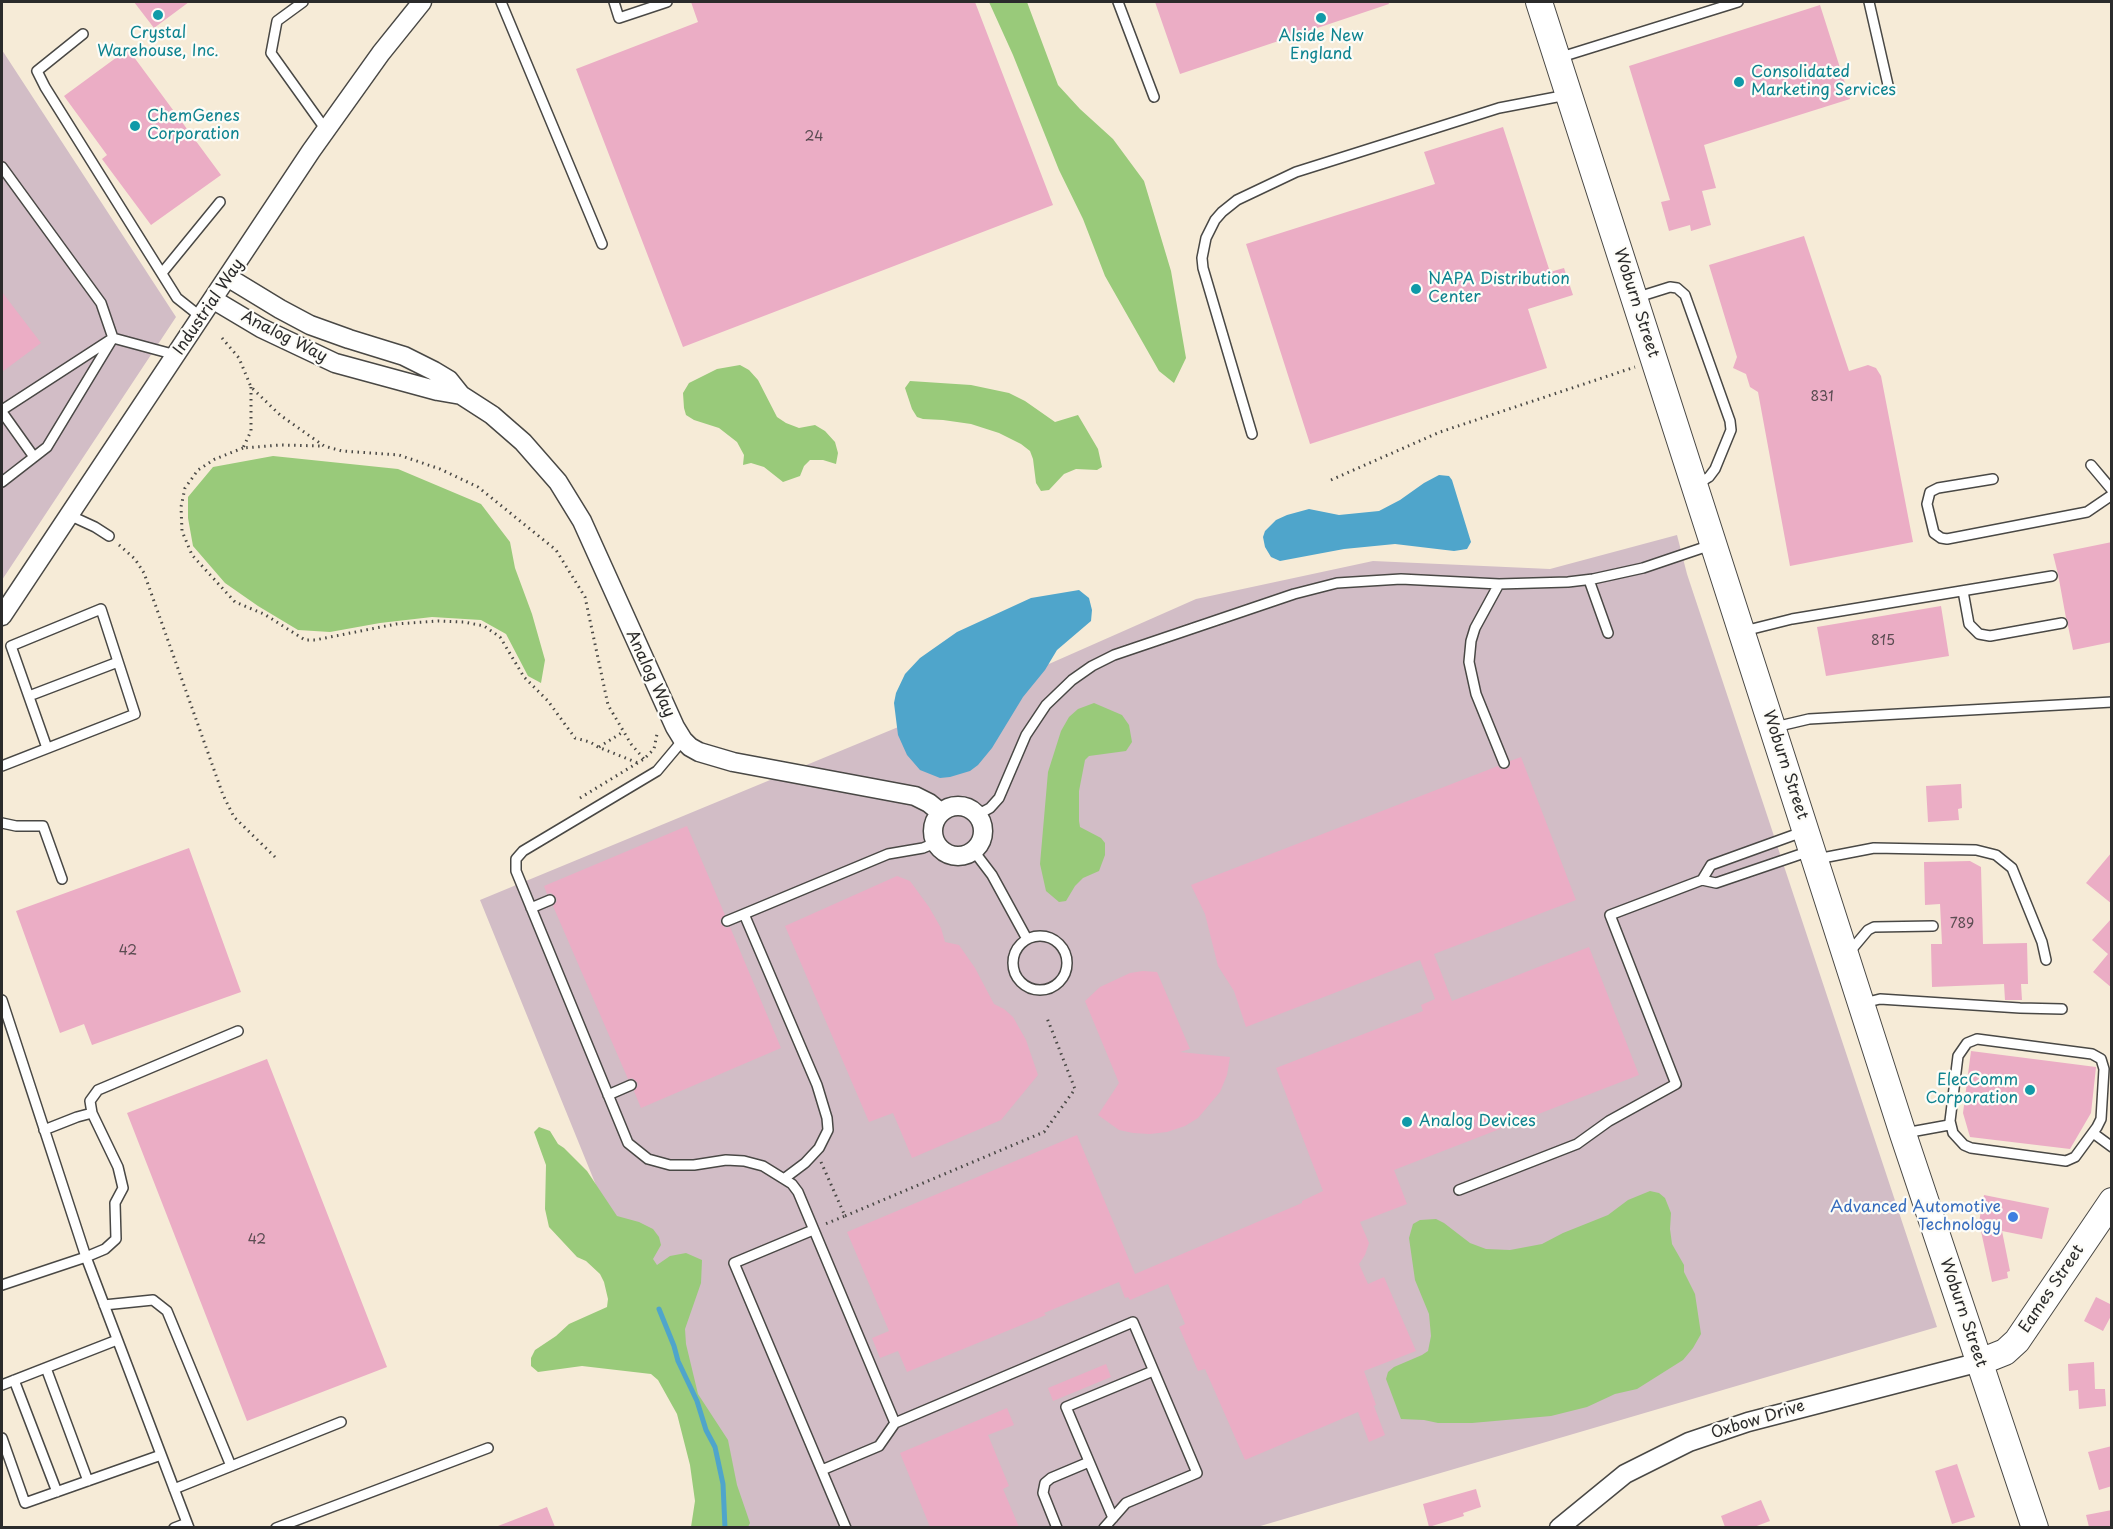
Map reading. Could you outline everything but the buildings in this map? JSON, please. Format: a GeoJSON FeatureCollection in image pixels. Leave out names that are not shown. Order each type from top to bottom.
{"type":"FeatureCollection","features":[{"type":"Feature","properties":{"kind":"street","name":"Industrial Way"},"geometry":{"type":"LineString","coordinates":[[2,616],[327,130],[381,53],[422,2]]}},
{"type":"Feature","properties":{"kind":"street","name":"Woburn Street"},"geometry":{"type":"LineString","coordinates":[[1539,2],[1903,1134],[2035,1527]]}},
{"type":"Feature","properties":{"kind":"street","name":"Analog Way"},"geometry":{"type":"LineString","coordinates":[[228,278],[310,324],[348,339],[404,356],[434,371],[449,380],[461,395],[492,415],[523,442],[546,467],[570,501],[592,540],[633,636],[683,740]]}},
{"type":"Feature","properties":{"kind":"street","name":"Analog Way"},"geometry":{"type":"LineString","coordinates":[[214,300],[261,328],[335,363],[461,395]]}},
{"type":"Feature","properties":{"kind":"street"},"geometry":{"type":"LineString","coordinates":[[683,740],[699,752],[733,762],[915,796],[940,812]]}},
{"type":"Feature","properties":{"kind":"street"},"geometry":{"type":"LineString","coordinates":[[951,806],[959,806],[966,807],[977,815],[983,830],[981,842],[973,850],[956,856],[945,852],[935,843],[933,825],[940,812],[951,806]]}},
{"type":"Feature","properties":{"kind":"street","name":"Eames Street"},"geometry":{"type":"LineString","coordinates":[[1980,1362],[2005,1352],[2017,1341],[2112,1202]]}},
{"type":"Feature","properties":{"kind":"street","name":"Oxbow Drive"},"geometry":{"type":"LineString","coordinates":[[1558,1527],[1625,1474],[1689,1442],[1748,1422],[1980,1362]]}},
{"type":"Feature","properties":{"kind":"lane"},"geometry":{"type":"LineString","coordinates":[[303,2],[277,21],[271,53],[327,130]]}},
{"type":"Feature","properties":{"kind":"lane"},"geometry":{"type":"LineString","coordinates":[[501,2],[602,244]]}},
{"type":"Feature","properties":{"kind":"lane"},"geometry":{"type":"LineString","coordinates":[[614,2],[619,18],[667,2]]}},
{"type":"Feature","properties":{"kind":"lane"},"geometry":{"type":"LineString","coordinates":[[1118,2],[1154,97]]}},
{"type":"Feature","properties":{"kind":"lane"},"geometry":{"type":"LineString","coordinates":[[1558,58],[1738,2]]}},
{"type":"Feature","properties":{"kind":"lane"},"geometry":{"type":"LineString","coordinates":[[1869,2],[1888,85]]}},
{"type":"Feature","properties":{"kind":"lane"},"geometry":{"type":"LineString","coordinates":[[83,34],[37,71],[177,298],[201,317]]}},
{"type":"Feature","properties":{"kind":"lane"},"geometry":{"type":"LineString","coordinates":[[1252,434],[1203,268],[1202,258],[1206,238],[1222,212],[1237,200],[1296,172],[1499,108],[1569,95]]}},
{"type":"Feature","properties":{"kind":"lane"},"geometry":{"type":"LineString","coordinates":[[2,167],[101,303],[113,338]]}},
{"type":"Feature","properties":{"kind":"lane"},"geometry":{"type":"LineString","coordinates":[[162,273],[220,202]]}},
{"type":"Feature","properties":{"kind":"lane"},"geometry":{"type":"LineString","coordinates":[[1634,298],[1670,287],[1683,292],[1730,421],[1730,433],[1715,469],[1709,477],[1694,486]]}},
{"type":"Feature","properties":{"kind":"lane"},"geometry":{"type":"LineString","coordinates":[[2,482],[47,447],[113,338]]}},
{"type":"Feature","properties":{"kind":"lane"},"geometry":{"type":"LineString","coordinates":[[34,457],[2,411],[113,338],[176,355]]}},
{"type":"Feature","properties":{"kind":"lane"},"geometry":{"type":"LineString","coordinates":[[1993,479],[1938,488],[1930,492],[1927,504],[1936,536],[1947,538],[2087,512],[2112,493],[2091,465]]}},
{"type":"Feature","properties":{"kind":"lane"},"geometry":{"type":"LineString","coordinates":[[69,515],[109,536]]}},
{"type":"Feature","properties":{"kind":"lane"},"geometry":{"type":"LineString","coordinates":[[977,815],[990,808],[999,798],[1026,735],[1046,705],[1072,680],[1092,666],[1114,655],[1294,594],[1337,583],[1401,579],[1499,584],[1589,580],[1643,568],[1713,544]]}},
{"type":"Feature","properties":{"kind":"lane"},"geometry":{"type":"LineString","coordinates":[[1741,631],[1792,619],[2052,576]]}},
{"type":"Feature","properties":{"kind":"lane"},"geometry":{"type":"LineString","coordinates":[[1589,580],[1608,633]]}},
{"type":"Feature","properties":{"kind":"lane"},"geometry":{"type":"LineString","coordinates":[[1499,584],[1475,628],[1471,641],[1470,662],[1476,694],[1504,763]]}},
{"type":"Feature","properties":{"kind":"lane"},"geometry":{"type":"LineString","coordinates":[[1963,591],[1969,624],[1979,634],[1990,636],[2062,623]]}},
{"type":"Feature","properties":{"kind":"lane"},"geometry":{"type":"LineString","coordinates":[[2,766],[135,714],[100,609],[11,646],[48,748]]}},
{"type":"Feature","properties":{"kind":"lane"},"geometry":{"type":"LineString","coordinates":[[29,696],[118,662]]}},
{"type":"Feature","properties":{"kind":"lane"},"geometry":{"type":"LineString","coordinates":[[1772,728],[1809,719],[2112,702]]}},
{"type":"Feature","properties":{"kind":"lane"},"geometry":{"type":"LineString","coordinates":[[683,740],[657,771],[519,854],[515,866],[628,1143],[648,1159],[670,1165],[744,1161],[763,1166],[785,1178],[798,1192],[895,1423]]}},
{"type":"Feature","properties":{"kind":"lane"},"geometry":{"type":"LineString","coordinates":[[2,823],[16,826],[43,826],[62,879]]}},
{"type":"Feature","properties":{"kind":"lane"},"geometry":{"type":"LineString","coordinates":[[727,921],[888,854],[923,848],[935,843]]}},
{"type":"Feature","properties":{"kind":"lane"},"geometry":{"type":"LineString","coordinates":[[1459,1190],[1577,1144],[1609,1121],[1676,1084],[1610,915],[1702,880],[1716,883],[1811,847]]}},
{"type":"Feature","properties":{"kind":"lane"},"geometry":{"type":"LineString","coordinates":[[1702,880],[1711,865],[1811,847],[1976,850],[1996,855],[2012,868],[2042,942],[2046,960]]}},
{"type":"Feature","properties":{"kind":"lane"},"geometry":{"type":"LineString","coordinates":[[973,850],[992,875],[1027,939]]}},
{"type":"Feature","properties":{"kind":"lane"},"geometry":{"type":"LineString","coordinates":[[531,908],[550,900]]}},
{"type":"Feature","properties":{"kind":"lane"},"geometry":{"type":"LineString","coordinates":[[744,914],[817,1085],[827,1118],[828,1130],[814,1154],[785,1178]]}},
{"type":"Feature","properties":{"kind":"lane"},"geometry":{"type":"LineString","coordinates":[[1846,956],[1874,927],[1933,926]]}},
{"type":"Feature","properties":{"kind":"lane"},"geometry":{"type":"LineString","coordinates":[[1046,937],[1054,941],[1065,953],[1065,972],[1058,983],[1039,990],[1029,987],[1016,975],[1013,965],[1015,950],[1027,939],[1046,937]]}},
{"type":"Feature","properties":{"kind":"lane"},"geometry":{"type":"LineString","coordinates":[[1861,1004],[1880,999],[2062,1009]]}},
{"type":"Feature","properties":{"kind":"lane"},"geometry":{"type":"LineString","coordinates":[[2,1000],[86,1257],[188,1525],[174,1527]]}},
{"type":"Feature","properties":{"kind":"lane"},"geometry":{"type":"LineString","coordinates":[[2,1285],[86,1257],[105,1249],[116,1239],[116,1203],[123,1188],[118,1167],[92,1113],[90,1101],[98,1090],[238,1030]]}},
{"type":"Feature","properties":{"kind":"lane"},"geometry":{"type":"LineString","coordinates":[[1977,1040],[2098,1057],[2104,1069],[2101,1115],[2093,1133],[2075,1157],[2066,1161],[1968,1147],[1953,1133],[1949,1125],[1959,1054],[1969,1041],[1977,1040]]}},
{"type":"Feature","properties":{"kind":"lane"},"geometry":{"type":"LineString","coordinates":[[608,1095],[631,1085]]}},
{"type":"Feature","properties":{"kind":"lane"},"geometry":{"type":"LineString","coordinates":[[44,1130],[92,1113]]}},
{"type":"Feature","properties":{"kind":"lane"},"geometry":{"type":"LineString","coordinates":[[1903,1134],[1949,1125]]}},
{"type":"Feature","properties":{"kind":"lane"},"geometry":{"type":"LineString","coordinates":[[2093,1133],[2112,1147]]}},
{"type":"Feature","properties":{"kind":"lane"},"geometry":{"type":"LineString","coordinates":[[813,1230],[734,1263],[846,1527]]}},
{"type":"Feature","properties":{"kind":"lane"},"geometry":{"type":"LineString","coordinates":[[104,1305],[153,1300],[167,1311],[231,1466]]}},
{"type":"Feature","properties":{"kind":"lane"},"geometry":{"type":"LineString","coordinates":[[822,1470],[879,1446],[895,1423],[1132,1322],[1197,1473],[1126,1503],[1104,1527]]}},
{"type":"Feature","properties":{"kind":"lane"},"geometry":{"type":"LineString","coordinates":[[2,1385],[117,1340]]}},
{"type":"Feature","properties":{"kind":"lane"},"geometry":{"type":"LineString","coordinates":[[46,1368],[88,1481]]}},
{"type":"Feature","properties":{"kind":"lane"},"geometry":{"type":"LineString","coordinates":[[1113,1518],[1066,1407],[1153,1371]]}},
{"type":"Feature","properties":{"kind":"lane"},"geometry":{"type":"LineString","coordinates":[[14,1380],[57,1492]]}},
{"type":"Feature","properties":{"kind":"lane"},"geometry":{"type":"LineString","coordinates":[[174,1489],[341,1422]]}},
{"type":"Feature","properties":{"kind":"lane"},"geometry":{"type":"LineString","coordinates":[[2,1438],[25,1503],[161,1455]]}},
{"type":"Feature","properties":{"kind":"lane"},"geometry":{"type":"LineString","coordinates":[[276,1527],[488,1448]]}},
{"type":"Feature","properties":{"kind":"lane"},"geometry":{"type":"LineString","coordinates":[[1057,1527],[1043,1493],[1045,1483],[1051,1478],[1089,1462]]}},
{"type":"Feature","properties":{"kind":"path"},"geometry":{"type":"LineString","coordinates":[[222,338],[239,358],[251,387],[251,431],[243,448]]}},
{"type":"Feature","properties":{"kind":"path"},"geometry":{"type":"LineString","coordinates":[[1331,480],[1440,432],[1654,360]]}},
{"type":"Feature","properties":{"kind":"path"},"geometry":{"type":"LineString","coordinates":[[251,387],[280,415],[324,446]]}},
{"type":"Feature","properties":{"kind":"path"},"geometry":{"type":"LineString","coordinates":[[638,763],[590,742],[575,738],[548,701],[524,677],[500,638],[484,626],[464,622],[438,621],[396,624],[305,640],[264,614],[235,602],[192,555],[182,531],[181,507],[185,488],[198,471],[215,459],[243,448],[280,445],[324,446],[342,451],[399,455],[440,469],[478,488],[556,550],[585,597],[608,705],[623,732],[644,759]]}},
{"type":"Feature","properties":{"kind":"path"},"geometry":{"type":"LineString","coordinates":[[109,536],[135,559],[144,573],[234,817],[275,857]]}},
{"type":"Feature","properties":{"kind":"path"},"geometry":{"type":"LineString","coordinates":[[598,747],[623,732]]}},
{"type":"Feature","properties":{"kind":"path"},"geometry":{"type":"LineString","coordinates":[[580,798],[644,759],[654,749],[657,733]]}},
{"type":"Feature","properties":{"kind":"path"},"geometry":{"type":"LineString","coordinates":[[813,1230],[1044,1132],[1075,1089],[1047,1018]]}},
{"type":"Feature","properties":{"kind":"path"},"geometry":{"type":"LineString","coordinates":[[814,1154],[824,1165],[845,1216]]}},
{"type":"Feature","properties":{"kind":"shaded area"},"geometry":{"type":"Polygon","coordinates":[[[2,50],[176,317],[2,580],[2,50]]]}},
{"type":"Feature","properties":{"kind":"shaded area"},"geometry":{"type":"Polygon","coordinates":[[[1677,535],[1687,574],[1937,1327],[1257,1527],[735,1527],[480,900],[1024,675],[1196,599],[1373,561],[1550,569],[1677,535]]]}},
{"type":"Feature","properties":{"kind":"green space"},"geometry":{"type":"Polygon","coordinates":[[[989,2],[1027,2],[1058,85],[1113,139],[1144,181],[1171,271],[1186,358],[1174,383],[1159,371],[1105,276],[1083,219],[1059,170],[989,2]]]}},
{"type":"Feature","properties":{"kind":"green space"},"geometry":{"type":"Polygon","coordinates":[[[740,365],[749,370],[758,380],[777,417],[799,428],[815,425],[825,431],[835,442],[838,453],[836,464],[823,460],[810,460],[804,466],[800,476],[783,482],[764,467],[751,463],[743,465],[744,455],[737,442],[719,428],[686,415],[683,393],[689,383],[717,369],[740,365]]]}},
{"type":"Feature","properties":{"kind":"green space"},"geometry":{"type":"Polygon","coordinates":[[[910,381],[971,385],[1009,393],[1055,422],[1078,415],[1098,449],[1102,467],[1097,470],[1076,469],[1064,474],[1049,490],[1041,491],[1036,483],[1030,451],[999,433],[971,424],[917,417],[905,388],[910,381]]]}},
{"type":"Feature","properties":{"kind":"green space"},"geometry":{"type":"Polygon","coordinates":[[[273,456],[398,469],[481,504],[510,542],[515,568],[532,614],[545,660],[541,683],[528,676],[506,634],[481,620],[432,617],[330,632],[298,630],[225,583],[193,546],[188,518],[188,497],[213,467],[273,456]]]}},
{"type":"Feature","properties":{"kind":"green space"},"geometry":{"type":"Polygon","coordinates":[[[1094,703],[1122,715],[1129,725],[1132,742],[1126,751],[1089,756],[1085,760],[1079,791],[1080,827],[1101,838],[1105,843],[1105,855],[1099,871],[1083,878],[1066,901],[1059,902],[1046,891],[1040,864],[1048,772],[1061,731],[1069,717],[1078,709],[1094,703]]]}},
{"type":"Feature","properties":{"kind":"green space"},"geometry":{"type":"Polygon","coordinates":[[[539,1127],[550,1131],[558,1144],[587,1171],[617,1216],[639,1222],[653,1229],[661,1245],[653,1259],[657,1265],[670,1256],[686,1253],[702,1260],[701,1283],[685,1329],[686,1344],[698,1394],[728,1440],[737,1485],[750,1523],[748,1527],[691,1527],[695,1501],[690,1465],[677,1414],[658,1380],[651,1374],[582,1366],[538,1372],[531,1366],[531,1358],[535,1350],[569,1324],[607,1307],[608,1299],[600,1274],[586,1261],[577,1257],[549,1227],[545,1209],[546,1165],[534,1132],[539,1127]]]}},
{"type":"Feature","properties":{"kind":"green space"},"geometry":{"type":"Polygon","coordinates":[[[1650,1191],[1659,1193],[1665,1198],[1671,1213],[1672,1244],[1684,1265],[1684,1272],[1695,1294],[1701,1334],[1683,1360],[1637,1389],[1615,1394],[1587,1407],[1551,1416],[1472,1423],[1438,1423],[1401,1419],[1386,1379],[1388,1372],[1428,1351],[1431,1336],[1429,1314],[1415,1280],[1409,1238],[1413,1224],[1420,1220],[1436,1219],[1470,1243],[1486,1249],[1510,1250],[1542,1244],[1608,1215],[1628,1200],[1650,1191]]]}},
{"type":"Feature","properties":{"kind":"water"},"geometry":{"type":"Polygon","coordinates":[[[1439,475],[1449,476],[1452,480],[1471,542],[1467,549],[1454,551],[1395,544],[1344,549],[1280,561],[1271,557],[1265,547],[1263,537],[1265,531],[1276,520],[1287,515],[1309,509],[1339,515],[1379,511],[1439,475]]]}},
{"type":"Feature","properties":{"kind":"water"},"geometry":{"type":"Polygon","coordinates":[[[1079,590],[1089,598],[1092,610],[1091,621],[1057,650],[1045,670],[1023,697],[992,748],[978,765],[970,771],[940,778],[920,770],[907,755],[898,735],[894,703],[905,674],[920,658],[957,632],[1031,598],[1079,590]]]}},
{"type":"Feature","properties":{"kind":"waterway"},"geometry":{"type":"LineString","coordinates":[[659,1309],[678,1361],[715,1447],[723,1484],[725,1528]]}},
{"type":"Feature","properties":{"kind":"place","name":"Crystal Warehouse, Inc."},"geometry":{"type":"Point","coordinates":[158,15]}},
{"type":"Feature","properties":{"kind":"place","name":"Alside New England"},"geometry":{"type":"Point","coordinates":[1321,18]}},
{"type":"Feature","properties":{"kind":"place","name":"Consolidated Marketing Services"},"geometry":{"type":"Point","coordinates":[1739,82]}},
{"type":"Feature","properties":{"kind":"place","name":"ChemGenes Corporation"},"geometry":{"type":"Point","coordinates":[135,126]}},
{"type":"Feature","properties":{"kind":"place","name":"NAPA Distribution Center"},"geometry":{"type":"Point","coordinates":[1416,289]}},
{"type":"Feature","properties":{"kind":"place","name":"ElecComm Corporation"},"geometry":{"type":"Point","coordinates":[2030,1090]}},
{"type":"Feature","properties":{"kind":"place","name":"Analog Devices"},"geometry":{"type":"Point","coordinates":[1407,1122]}},
{"type":"Feature","properties":{"kind":"place","name":"Advanced Automotive Technology"},"geometry":{"type":"Point","coordinates":[2013,1217]}}]}
